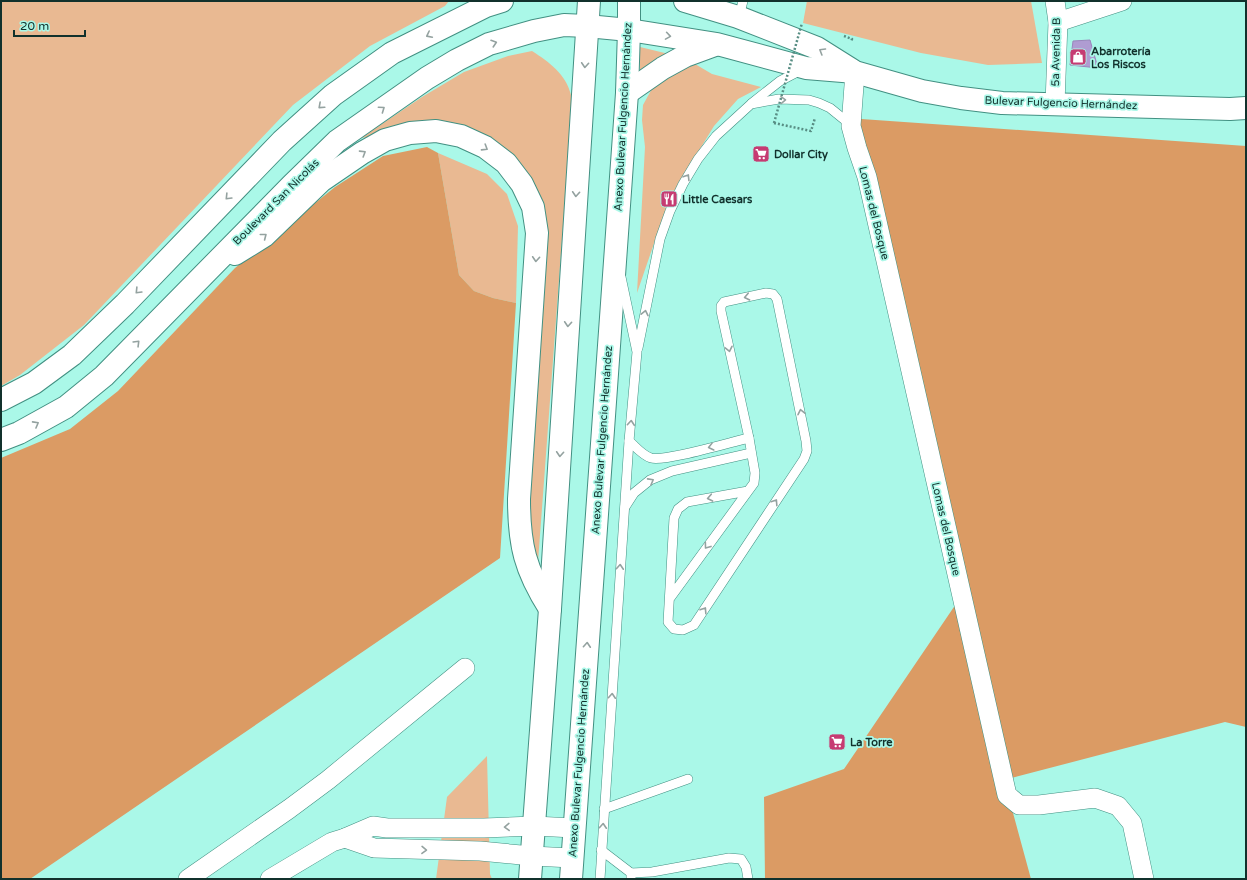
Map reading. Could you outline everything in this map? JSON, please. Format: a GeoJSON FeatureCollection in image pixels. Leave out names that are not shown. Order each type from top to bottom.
{"type":"FeatureCollection","features":[{"type":"Feature","properties":{"kind":"main road"},"geometry":{"type":"LineString","coordinates":[[450,24],[470,1]]}},
{"type":"Feature","properties":{"kind":"main road"},"geometry":{"type":"LineString","coordinates":[[1,400],[34,383],[72,355],[125,304],[282,141],[333,95],[392,53],[486,6],[502,1]]}},
{"type":"Feature","properties":{"kind":"main road"},"geometry":{"type":"LineString","coordinates":[[530,879],[550,609],[589,1]]}},
{"type":"Feature","properties":{"kind":"main road","name":"Anexo Bulevar Fulgencio Hernández"},"geometry":{"type":"LineString","coordinates":[[572,869],[627,93],[629,30],[628,1]]}},
{"type":"Feature","properties":{"kind":"main road","name":"Bulevar Fulgencio Hernández"},"geometry":{"type":"LineString","coordinates":[[685,1],[741,9],[817,48],[855,72]]}},
{"type":"Feature","properties":{"kind":"main road","name":"Boulevard San Nicolás"},"geometry":{"type":"LineString","coordinates":[[1,440],[19,433],[66,407],[104,376],[292,184],[337,141],[427,78],[457,60],[489,44],[534,31],[564,25],[587,26]]}},
{"type":"Feature","properties":{"kind":"main road","name":"Bulevar Fulgencio Hernández"},"geometry":{"type":"LineString","coordinates":[[587,26],[629,30],[717,44],[806,68],[855,72],[922,91],[962,98],[1002,102],[1055,104],[1230,109],[1246,108]]}},
{"type":"Feature","properties":{"kind":"main road"},"geometry":{"type":"LineString","coordinates":[[627,93],[668,65],[685,56],[717,44]]}},
{"type":"Feature","properties":{"kind":"main road"},"geometry":{"type":"LineString","coordinates":[[207,272],[264,236],[321,181],[362,153],[385,140],[410,133],[436,131],[461,136],[485,147],[506,163],[522,184],[533,207],[537,233],[519,499],[519,523],[522,548],[529,570],[538,590],[550,609]]}},
{"type":"Feature","properties":{"kind":"street","name":"5a Avenida B"},"geometry":{"type":"LineString","coordinates":[[1055,1],[1058,22],[1055,104]]}},
{"type":"Feature","properties":{"kind":"street"},"geometry":{"type":"LineString","coordinates":[[1058,22],[1122,1]]}},
{"type":"Feature","properties":{"kind":"street","name":"Lomas del Bosque"},"geometry":{"type":"LineString","coordinates":[[855,72],[851,126],[869,185],[1007,795],[1019,805],[1039,805],[1095,798],[1118,806],[1132,823],[1144,879]]}},
{"type":"Feature","properties":{"kind":"street"},"geometry":{"type":"LineString","coordinates":[[1169,107],[1246,119]]}},
{"type":"Feature","properties":{"kind":"street"},"geometry":{"type":"LineString","coordinates":[[188,879],[328,780],[465,668]]}},
{"type":"Feature","properties":{"kind":"street"},"geometry":{"type":"LineString","coordinates":[[270,879],[332,842],[373,826],[387,828],[484,828],[534,826],[574,828]]}},
{"type":"Feature","properties":{"kind":"street"},"geometry":{"type":"LineString","coordinates":[[345,838],[374,848],[480,851],[532,856],[572,869]]}},
{"type":"Feature","properties":{"kind":"lane"},"geometry":{"type":"LineString","coordinates":[[600,879],[624,508],[637,352],[660,239],[682,184],[698,159],[716,136],[751,104],[780,81],[806,68]]}},
{"type":"Feature","properties":{"kind":"lane"},"geometry":{"type":"LineString","coordinates":[[751,104],[779,99],[810,100],[819,102],[830,108],[851,126]]}},
{"type":"Feature","properties":{"kind":"lane"},"geometry":{"type":"LineString","coordinates":[[616,250],[637,352]]}},
{"type":"Feature","properties":{"kind":"lane"},"geometry":{"type":"LineString","coordinates":[[670,598],[754,483],[755,473],[749,438],[720,311],[724,302],[766,293],[773,294],[777,299],[807,451],[804,459],[694,625],[683,630],[674,629],[668,622],[674,518],[678,509],[687,502],[748,491]]}},
{"type":"Feature","properties":{"kind":"lane"},"geometry":{"type":"LineString","coordinates":[[629,441],[640,452],[652,458],[668,458],[749,438]]}},
{"type":"Feature","properties":{"kind":"lane"},"geometry":{"type":"LineString","coordinates":[[624,508],[634,492],[650,480],[672,472],[751,453]]}},
{"type":"Feature","properties":{"kind":"lane"},"geometry":{"type":"LineString","coordinates":[[604,809],[688,779]]}},
{"type":"Feature","properties":{"kind":"lane"},"geometry":{"type":"LineString","coordinates":[[601,850],[631,876],[729,858],[741,859],[746,867],[748,879]]}},
{"type":"Feature","properties":{"kind":"path"},"geometry":{"type":"LineString","coordinates":[[802,23],[774,123],[811,131],[814,120]]}},
{"type":"Feature","properties":{"kind":"shaded area"},"geometry":{"type":"Polygon","coordinates":[[[1,1],[449,1],[445,6],[370,46],[293,105],[84,325],[20,375],[1,386],[1,1]]]}},
{"type":"Feature","properties":{"kind":"shaded area"},"geometry":{"type":"Polygon","coordinates":[[[807,1],[1031,1],[1042,63],[988,65],[921,53],[803,23],[807,1]]]}},
{"type":"Feature","properties":{"kind":"shaded area"},"geometry":{"type":"Polygon","coordinates":[[[640,47],[673,55],[640,78],[640,47]]]}},
{"type":"Feature","properties":{"kind":"shaded area"},"geometry":{"type":"Polygon","coordinates":[[[532,51],[556,69],[565,81],[571,95],[571,118],[538,562],[527,541],[540,210],[480,140],[380,135],[361,138],[422,97],[464,72],[508,56],[532,51]]]}},
{"type":"Feature","properties":{"kind":"shaded area"},"geometry":{"type":"Polygon","coordinates":[[[695,64],[712,74],[761,87],[738,99],[714,126],[689,167],[660,226],[637,293],[645,147],[642,120],[643,105],[654,85],[683,68],[695,64]]]}},
{"type":"Feature","properties":{"kind":"shaded area"},"geometry":{"type":"Polygon","coordinates":[[[847,118],[1246,146],[1246,727],[1225,722],[1004,780],[1031,879],[765,879],[764,797],[844,769],[960,598],[847,118]]]}},
{"type":"Feature","properties":{"kind":"shaded area"},"geometry":{"type":"Polygon","coordinates":[[[427,147],[438,153],[459,275],[474,291],[493,298],[516,303],[500,558],[30,879],[1,879],[1,458],[70,429],[118,391],[235,268],[335,187],[383,156],[427,147]]]}},
{"type":"Feature","properties":{"kind":"shaded area"},"geometry":{"type":"Polygon","coordinates":[[[438,153],[487,174],[507,194],[518,226],[516,303],[493,298],[474,291],[459,275],[438,153]]]}},
{"type":"Feature","properties":{"kind":"shaded area"},"geometry":{"type":"Polygon","coordinates":[[[487,756],[490,874],[492,879],[436,879],[447,797],[487,756]]]}},
{"type":"Feature","properties":{"kind":"building"},"geometry":{"type":"Polygon","coordinates":[[[1090,40],[1098,68],[1070,65],[1073,41],[1090,40]]]}},
{"type":"Feature","properties":{"kind":"place","name":"Abarrotería Los Riscos"},"geometry":{"type":"Point","coordinates":[1078,57]}},
{"type":"Feature","properties":{"kind":"place","name":"Dollar City"},"geometry":{"type":"Point","coordinates":[761,154]}},
{"type":"Feature","properties":{"kind":"place","name":"Little Caesars"},"geometry":{"type":"Point","coordinates":[669,199]}},
{"type":"Feature","properties":{"kind":"place","name":"La Torre"},"geometry":{"type":"Point","coordinates":[837,742]}}]}
